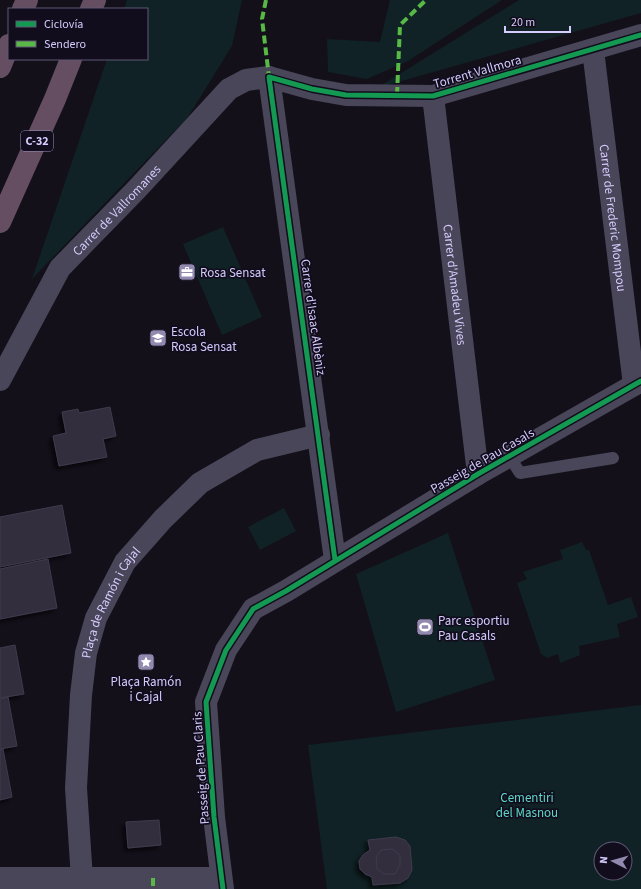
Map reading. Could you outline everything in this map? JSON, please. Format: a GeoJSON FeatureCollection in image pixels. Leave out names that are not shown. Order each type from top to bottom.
{"type":"FeatureCollection","features":[{"type":"Feature","properties":{"kind":"highway"},"geometry":{"type":"LineString","coordinates":[[0,67],[8,47]]}},
{"type":"Feature","properties":{"kind":"highway","name":"C-32"},"geometry":{"type":"LineString","coordinates":[[0,222],[56,99],[72,60]]}},
{"type":"Feature","properties":{"kind":"street","name":"Torrent Vallmora"},"geometry":{"type":"LineString","coordinates":[[269,77],[312,89],[346,95],[433,96],[641,35]]}},
{"type":"Feature","properties":{"kind":"street","name":"Carrer de Frederic Mompou"},"geometry":{"type":"LineString","coordinates":[[593,50],[638,383]]}},
{"type":"Feature","properties":{"kind":"street","name":"Carrer de Vallromanes"},"geometry":{"type":"LineString","coordinates":[[0,380],[60,268],[137,190],[229,89],[246,80],[269,77]]}},
{"type":"Feature","properties":{"kind":"street","name":"Carrer d'Isaac Albèniz"},"geometry":{"type":"LineString","coordinates":[[269,77],[336,560]]}},
{"type":"Feature","properties":{"kind":"street","name":"Carrer d'Amadeu Vives"},"geometry":{"type":"LineString","coordinates":[[433,96],[478,474]]}},
{"type":"Feature","properties":{"kind":"street","name":"Passeig de Pau Casals"},"geometry":{"type":"LineString","coordinates":[[336,560],[478,474],[638,383]]}},
{"type":"Feature","properties":{"kind":"street","name":"Plaça de Ramón i Cajal"},"geometry":{"type":"LineString","coordinates":[[82,878],[76,788],[80,695],[86,653],[96,618],[125,562],[163,519],[200,483],[257,450],[319,435]]}},
{"type":"Feature","properties":{"kind":"street","name":"Passeig de Pau Claris"},"geometry":{"type":"LineString","coordinates":[[222,883],[214,817],[206,702],[226,650],[253,609],[336,560]]}},
{"type":"Feature","properties":{"kind":"street"},"geometry":{"type":"LineString","coordinates":[[0,878],[82,878],[153,884],[222,883]]}},
{"type":"Feature","properties":{"kind":"lane"},"geometry":{"type":"LineString","coordinates":[[509,456],[520,473],[613,458]]}},
{"type":"Feature","properties":{"kind":"green space"},"geometry":{"type":"Polygon","coordinates":[[[127,0],[242,0],[232,46],[188,117],[32,279],[107,60],[148,60],[148,8],[124,8],[127,0]]]}},
{"type":"Feature","properties":{"kind":"green space"},"geometry":{"type":"Polygon","coordinates":[[[390,0],[502,0],[408,61],[367,79],[328,72],[327,39],[380,42],[390,0]]]}},
{"type":"Feature","properties":{"kind":"green space"},"geometry":{"type":"Polygon","coordinates":[[[519,0],[641,0],[641,13],[377,88],[519,0]]]}},
{"type":"Feature","properties":{"kind":"green space"},"geometry":{"type":"Polygon","coordinates":[[[223,227],[262,317],[222,335],[183,244],[223,227]]]}},
{"type":"Feature","properties":{"kind":"green space"},"geometry":{"type":"Polygon","coordinates":[[[284,508],[296,531],[260,550],[248,527],[284,508]]]}},
{"type":"Feature","properties":{"kind":"green space","name":"Parc esportiu Pau Casals"},"geometry":{"type":"Polygon","coordinates":[[[448,533],[495,680],[396,712],[356,574],[448,533]]]}},
{"type":"Feature","properties":{"kind":"green space"},"geometry":{"type":"Polygon","coordinates":[[[582,542],[586,550],[589,550],[608,605],[631,597],[638,617],[617,624],[620,637],[579,646],[580,655],[560,663],[558,654],[547,658],[541,654],[517,583],[527,579],[523,572],[563,559],[560,550],[582,542]]]}},
{"type":"Feature","properties":{"kind":"green space","name":"Cementiri del Masnou"},"geometry":{"type":"Polygon","coordinates":[[[641,705],[641,889],[327,889],[308,745],[641,705]]]}},
{"type":"Feature","properties":{"kind":"building"},"geometry":{"type":"Polygon","coordinates":[[[110,407],[116,436],[103,439],[107,457],[59,466],[53,436],[66,433],[62,412],[78,409],[79,413],[110,407]]]}},
{"type":"Feature","properties":{"kind":"building"},"geometry":{"type":"Polygon","coordinates":[[[62,505],[71,553],[0,567],[0,517],[62,505]]]}},
{"type":"Feature","properties":{"kind":"building"},"geometry":{"type":"Polygon","coordinates":[[[48,559],[57,608],[0,619],[0,569],[48,559]]]}},
{"type":"Feature","properties":{"kind":"building"},"geometry":{"type":"Polygon","coordinates":[[[15,645],[24,694],[0,698],[0,648],[15,645]]]}},
{"type":"Feature","properties":{"kind":"building"},"geometry":{"type":"Polygon","coordinates":[[[8,697],[17,746],[0,749],[0,699],[8,697]]]}},
{"type":"Feature","properties":{"kind":"building"},"geometry":{"type":"Polygon","coordinates":[[[3,749],[12,797],[0,800],[0,750],[3,749]]]}},
{"type":"Feature","properties":{"kind":"building"},"geometry":{"type":"Polygon","coordinates":[[[159,820],[161,845],[128,848],[126,822],[159,820]]]}},
{"type":"Feature","properties":{"kind":"building"},"geometry":{"type":"Polygon","coordinates":[[[396,837],[405,840],[410,846],[412,870],[408,878],[400,883],[373,885],[372,877],[365,874],[360,869],[359,861],[363,855],[370,850],[368,840],[396,837]]]}},
{"type":"Feature","properties":{"kind":"building"},"geometry":{"type":"Polygon","coordinates":[[[392,849],[400,855],[400,865],[395,874],[384,874],[377,869],[376,857],[381,850],[392,849]]]}},
{"type":"Feature","properties":{"kind":"marked path"},"geometry":{"type":"LineString","coordinates":[[266,0],[262,19],[269,77]]}},
{"type":"Feature","properties":{"kind":"marked path"},"geometry":{"type":"LineString","coordinates":[[397,95],[400,25],[426,0]]}},
{"type":"Feature","properties":{"kind":"marked path"},"geometry":{"type":"LineString","coordinates":[[153,878],[153,889]]}},
{"type":"Feature","properties":{"kind":"cycle path"},"geometry":{"type":"LineString","coordinates":[[335,560],[269,77],[312,89],[346,95],[433,96],[641,35]]}},
{"type":"Feature","properties":{"kind":"cycle path"},"geometry":{"type":"LineString","coordinates":[[223,889],[214,817],[206,702],[226,650],[253,609],[286,591],[478,474],[641,381]]}},
{"type":"Feature","properties":{"kind":"place","name":"Rosa Sensat"},"geometry":{"type":"Point","coordinates":[187,272]}},
{"type":"Feature","properties":{"kind":"place","name":"Escola Rosa Sensat"},"geometry":{"type":"Point","coordinates":[158,338]}},
{"type":"Feature","properties":{"kind":"place","name":"Parc esportiu Pau Casals"},"geometry":{"type":"Point","coordinates":[425,627]}},
{"type":"Feature","properties":{"kind":"place","name":"Plaça Ramón i Cajal"},"geometry":{"type":"Point","coordinates":[146,662]}}]}
